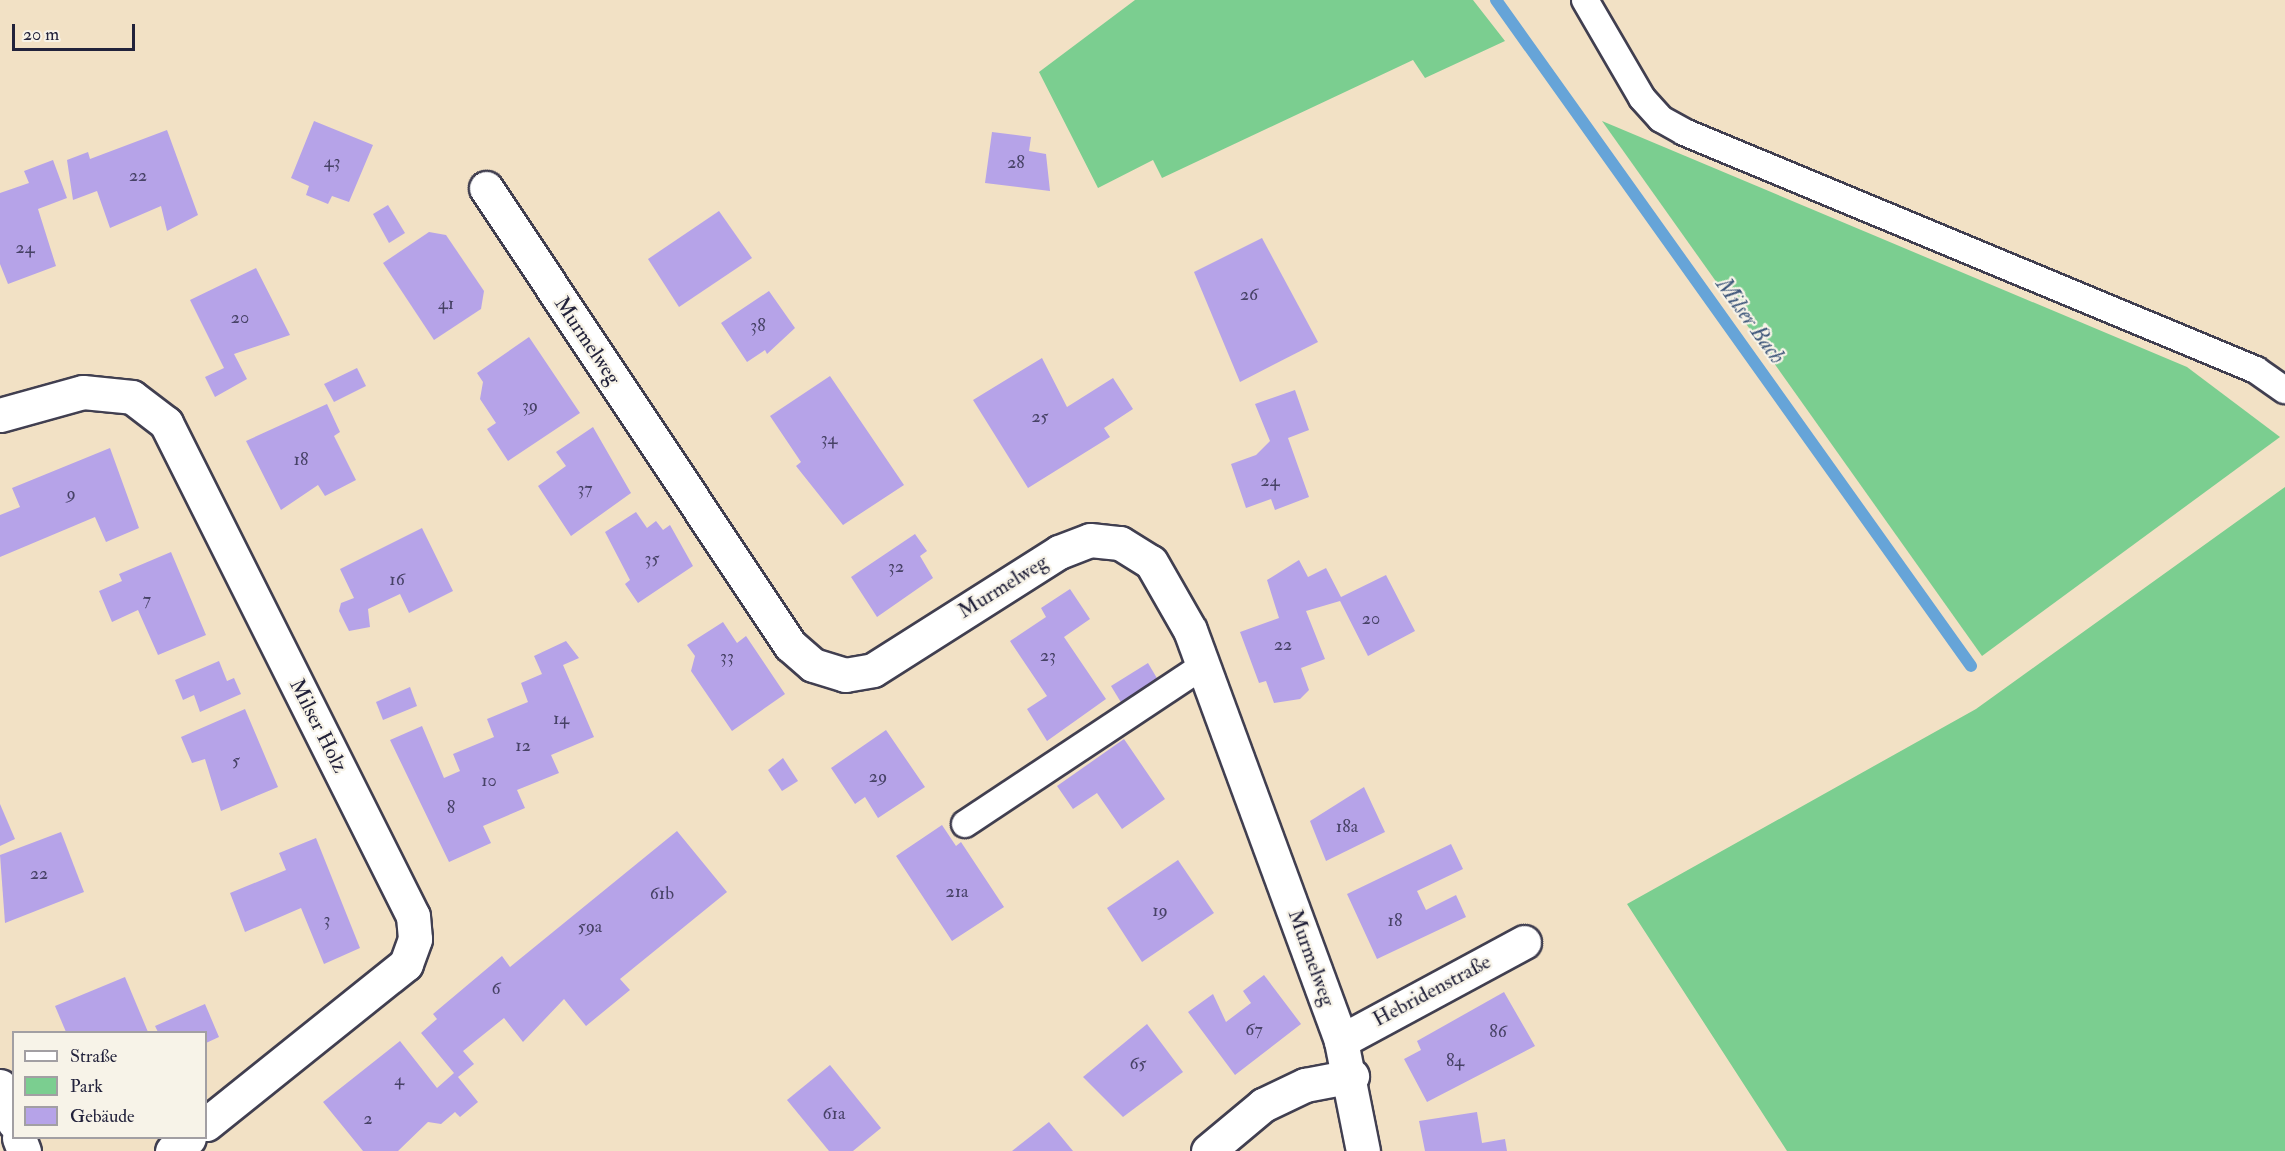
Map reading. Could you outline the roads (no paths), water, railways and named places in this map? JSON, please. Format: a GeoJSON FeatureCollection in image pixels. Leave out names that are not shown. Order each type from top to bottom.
{"type":"FeatureCollection","features":[{"type":"Feature","properties":{"kind":"street","name":"Murmelweg"},"geometry":{"type":"LineString","coordinates":[[486,188],[790,645],[813,664],[845,675],[873,670],[1059,552],[1090,540],[1120,543],[1151,562],[1182,613],[1341,1041],[1352,1076],[1363,1151]]}},
{"type":"Feature","properties":{"kind":"street","name":"Milser Holz"},"geometry":{"type":"LineString","coordinates":[[0,415],[83,392],[132,397],[166,423],[413,916],[415,939],[406,964],[207,1123]]}},
{"type":"Feature","properties":{"kind":"street","name":"Hebridenstraße"},"geometry":{"type":"LineString","coordinates":[[1341,1041],[1524,942]]}},
{"type":"Feature","properties":{"kind":"street"},"geometry":{"type":"LineString","coordinates":[[1208,1151],[1263,1105],[1305,1084],[1352,1076]]}},
{"type":"Feature","properties":{"kind":"street"},"geometry":{"type":"LineString","coordinates":[[0,1086],[12,1117]]}},
{"type":"Feature","properties":{"kind":"street"},"geometry":{"type":"LineString","coordinates":[[172,1151],[187,1139]]}},
{"type":"Feature","properties":{"kind":"lane"},"geometry":{"type":"LineString","coordinates":[[1585,0],[1642,98],[1668,123],[1730,155],[2256,370],[2285,390]]}},
{"type":"Feature","properties":{"kind":"lane"},"geometry":{"type":"LineString","coordinates":[[965,824],[1203,666]]}},
{"type":"Feature","properties":{"kind":"waterway","name":"Milser Bach"},"geometry":{"type":"LineString","coordinates":[[1496,0],[1971,666]]}}]}
